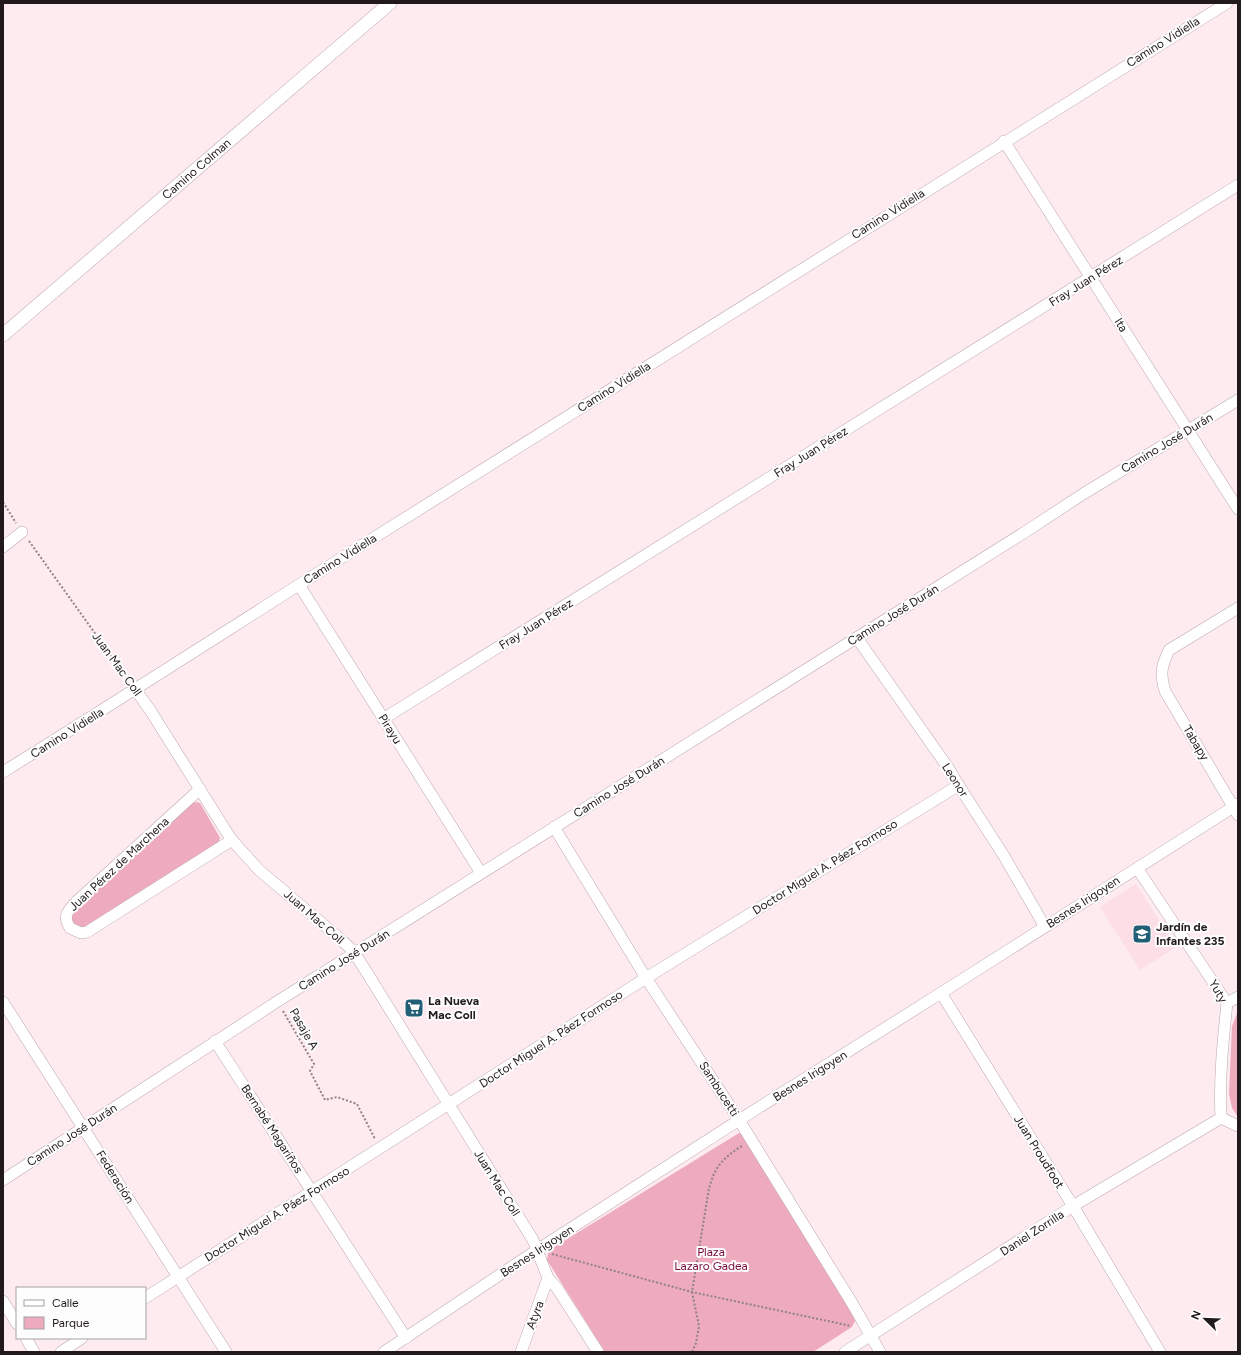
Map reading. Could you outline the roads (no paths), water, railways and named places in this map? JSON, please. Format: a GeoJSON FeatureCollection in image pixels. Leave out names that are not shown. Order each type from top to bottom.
{"type":"FeatureCollection","features":[{"type":"Feature","properties":{"kind":"street","name":"Camino Colman"},"geometry":{"type":"LineString","coordinates":[[3,335],[390,3]]}},
{"type":"Feature","properties":{"kind":"street","name":"Camino Vidiella"},"geometry":{"type":"LineString","coordinates":[[3,772],[1004,141],[1227,3]]}},
{"type":"Feature","properties":{"kind":"street","name":"Ita"},"geometry":{"type":"LineString","coordinates":[[1004,141],[1238,509]]}},
{"type":"Feature","properties":{"kind":"street","name":"Fray Juan Pérez"},"geometry":{"type":"LineString","coordinates":[[383,719],[1238,185]]}},
{"type":"Feature","properties":{"kind":"street","name":"Camino José Durán"},"geometry":{"type":"LineString","coordinates":[[3,1180],[278,1001],[1018,537],[1083,494],[1238,400]]}},
{"type":"Feature","properties":{"kind":"street"},"geometry":{"type":"LineString","coordinates":[[3,547],[22,532]]}},
{"type":"Feature","properties":{"kind":"street","name":"Pirayu"},"geometry":{"type":"LineString","coordinates":[[299,585],[481,873]]}},
{"type":"Feature","properties":{"kind":"street","name":"Tabapy"},"geometry":{"type":"LineString","coordinates":[[1236,809],[1165,691],[1162,680],[1162,670],[1163,662],[1169,650],[1238,608]]}},
{"type":"Feature","properties":{"kind":"street","name":"Leonor"},"geometry":{"type":"LineString","coordinates":[[857,638],[949,769],[1004,856],[1045,927]]}},
{"type":"Feature","properties":{"kind":"street","name":"Juan Mac Coll"},"geometry":{"type":"LineString","coordinates":[[135,689],[150,710],[232,840],[259,870],[338,936],[354,954],[533,1240],[548,1278],[557,1288],[598,1352]]}},
{"type":"Feature","properties":{"kind":"street","name":"Doctor Miguel A. Páez Formoso"},"geometry":{"type":"LineString","coordinates":[[146,1297],[646,978],[959,785]]}},
{"type":"Feature","properties":{"kind":"street","name":"Juan Pérez de Marchena"},"geometry":{"type":"LineString","coordinates":[[200,789],[77,901],[67,912],[66,918],[70,928],[81,933],[87,932],[232,840]]}},
{"type":"Feature","properties":{"kind":"street","name":"Besnes Irigoyen"},"geometry":{"type":"LineString","coordinates":[[384,1352],[537,1250],[739,1120],[1137,868],[1236,809]]}},
{"type":"Feature","properties":{"kind":"street","name":"Sambucetti"},"geometry":{"type":"LineString","coordinates":[[554,828],[646,978],[739,1120],[852,1303],[880,1352]]}},
{"type":"Feature","properties":{"kind":"street","name":"Yuty"},"geometry":{"type":"LineString","coordinates":[[1137,868],[1227,1003],[1222,1047],[1220,1098],[1222,1118]]}},
{"type":"Feature","properties":{"kind":"street","name":"Juan Proudfoot"},"geometry":{"type":"LineString","coordinates":[[941,993],[1073,1206],[1160,1352]]}},
{"type":"Feature","properties":{"kind":"street"},"geometry":{"type":"LineString","coordinates":[[1227,1003],[1238,997]]}},
{"type":"Feature","properties":{"kind":"street","name":"Federación"},"geometry":{"type":"LineString","coordinates":[[3,1002],[226,1352]]}},
{"type":"Feature","properties":{"kind":"street","name":"Bernabé Magariños"},"geometry":{"type":"LineString","coordinates":[[215,1041],[406,1338]]}},
{"type":"Feature","properties":{"kind":"street"},"geometry":{"type":"LineString","coordinates":[[1222,1118],[1238,1126]]}},
{"type":"Feature","properties":{"kind":"street","name":"Daniel Zorrilla"},"geometry":{"type":"LineString","coordinates":[[845,1352],[869,1332],[1073,1206],[1222,1118]]}},
{"type":"Feature","properties":{"kind":"street","name":"Atyra"},"geometry":{"type":"LineString","coordinates":[[521,1352],[548,1278]]}},
{"type":"Feature","properties":{"kind":"street"},"geometry":{"type":"LineString","coordinates":[[3,1302],[16,1322]]}},
{"type":"Feature","properties":{"kind":"street"},"geometry":{"type":"LineString","coordinates":[[27,1339],[34,1352]]}},
{"type":"Feature","properties":{"kind":"street"},"geometry":{"type":"LineString","coordinates":[[60,1352],[80,1339]]}},
{"type":"Feature","properties":{"kind":"place","name":"Jardín de Infantes 235"},"geometry":{"type":"Point","coordinates":[1142,934]}},
{"type":"Feature","properties":{"kind":"place","name":"La Nueva Mac Coll"},"geometry":{"type":"Point","coordinates":[414,1008]}},
{"type":"Feature","properties":{"kind":"park label","name":"Plaza Lazaro Gadea"},"geometry":{"type":"Point","coordinates":[711,1259]}}]}
